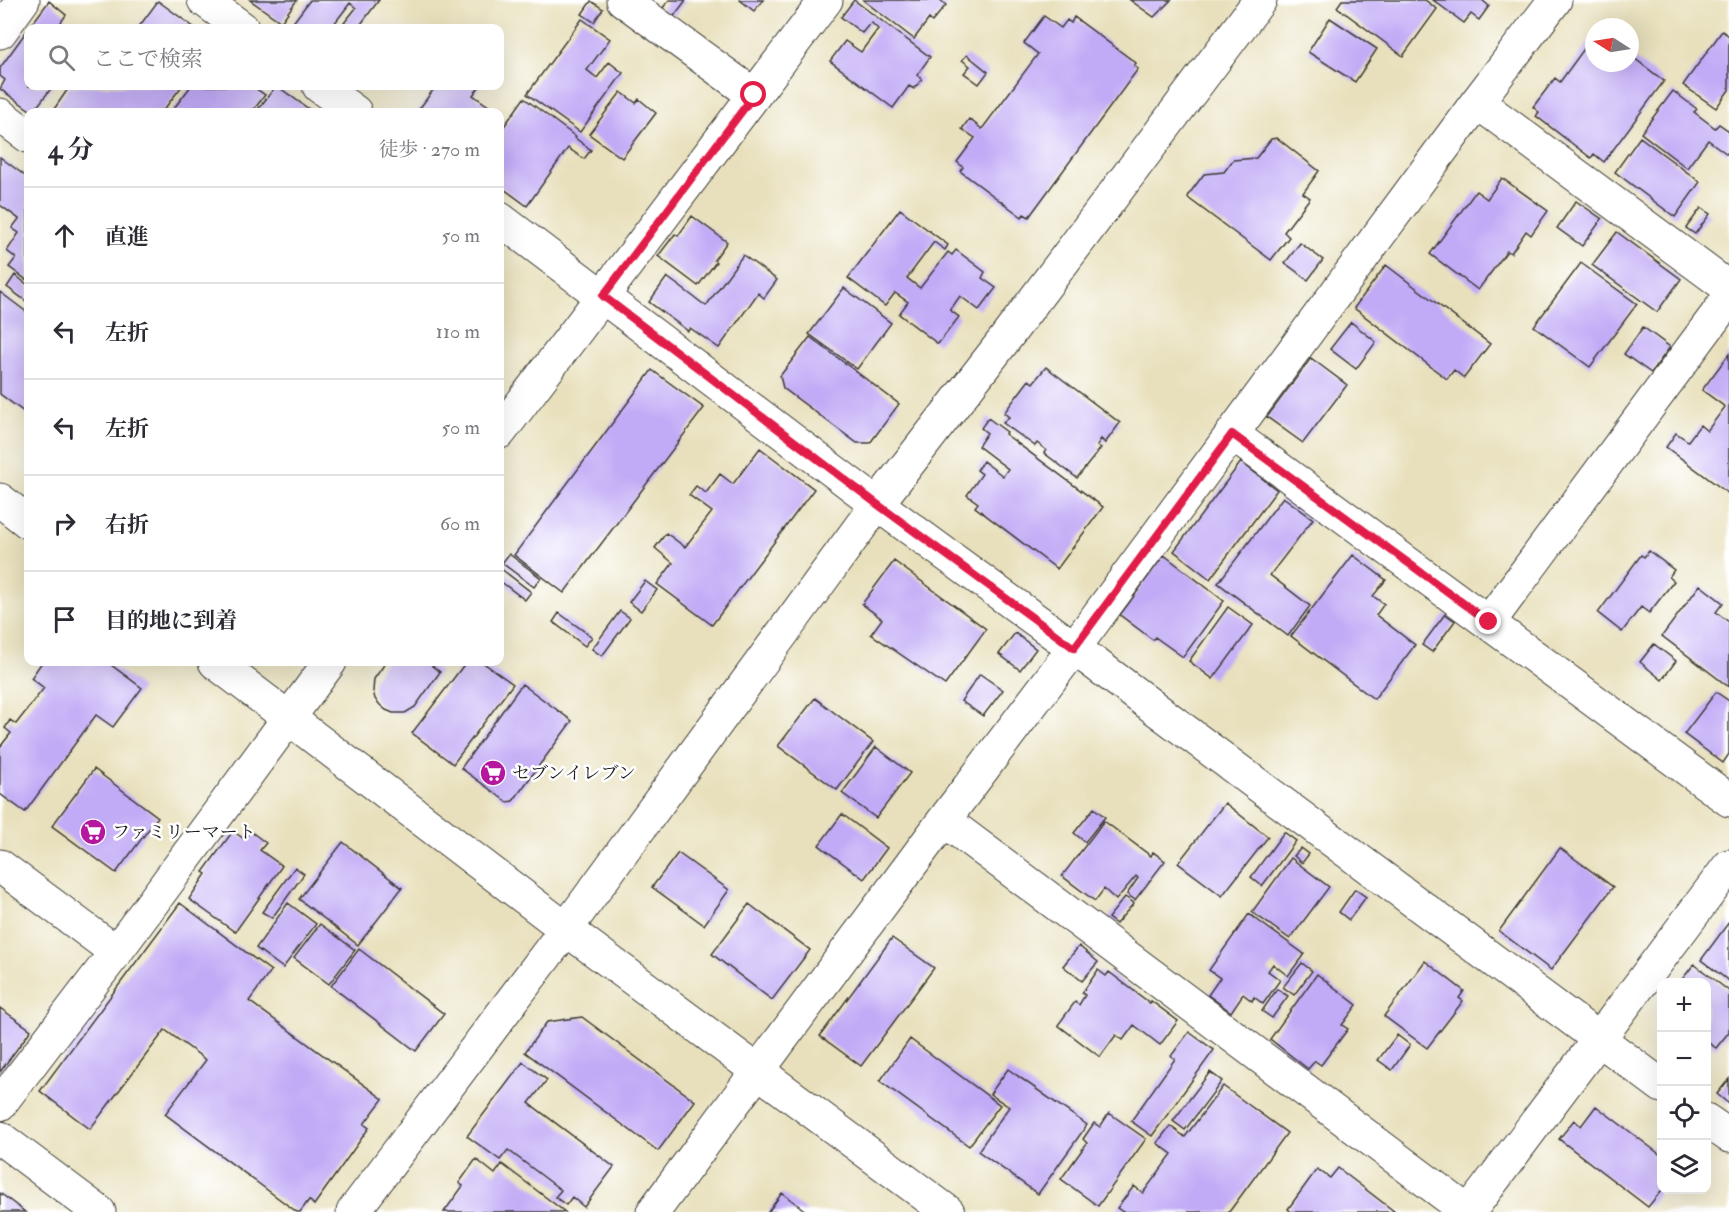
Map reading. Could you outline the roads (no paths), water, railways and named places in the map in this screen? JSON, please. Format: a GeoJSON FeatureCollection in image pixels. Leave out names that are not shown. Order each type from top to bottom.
{"type":"FeatureCollection","features":[{"type":"Feature","properties":{"kind":"street"},"geometry":{"type":"LineString","coordinates":[[0,33],[23,0]]}},
{"type":"Feature","properties":{"kind":"street"},"geometry":{"type":"LineString","coordinates":[[204,0],[237,24]]}},
{"type":"Feature","properties":{"kind":"street"},"geometry":{"type":"LineString","coordinates":[[623,0],[754,95]]}},
{"type":"Feature","properties":{"kind":"street"},"geometry":{"type":"LineString","coordinates":[[504,427],[826,0]]}},
{"type":"Feature","properties":{"kind":"street"},"geometry":{"type":"LineString","coordinates":[[352,1212],[566,929],[877,504],[1012,330],[1260,0]]}},
{"type":"Feature","properties":{"kind":"street"},"geometry":{"type":"LineString","coordinates":[[653,1212],[1555,0]]}},
{"type":"Feature","properties":{"kind":"street"},"geometry":{"type":"LineString","coordinates":[[325,90],[349,108]]}},
{"type":"Feature","properties":{"kind":"street"},"geometry":{"type":"LineString","coordinates":[[1477,102],[1729,288]]}},
{"type":"Feature","properties":{"kind":"street"},"geometry":{"type":"LineString","coordinates":[[0,115],[24,133]]}},
{"type":"Feature","properties":{"kind":"street"},"geometry":{"type":"LineString","coordinates":[[504,222],[877,504],[1657,1082]]}},
{"type":"Feature","properties":{"kind":"street"},"geometry":{"type":"LineString","coordinates":[[1489,622],[1729,298]]}},
{"type":"Feature","properties":{"kind":"street"},"geometry":{"type":"LineString","coordinates":[[1232,434],[1729,800]]}},
{"type":"Feature","properties":{"kind":"street"},"geometry":{"type":"LineString","coordinates":[[0,500],[24,519]]}},
{"type":"Feature","properties":{"kind":"street"},"geometry":{"type":"LineString","coordinates":[[220,666],[566,929],[948,1212]]}},
{"type":"Feature","properties":{"kind":"street"},"geometry":{"type":"LineString","coordinates":[[0,1104],[116,952],[327,666]]}},
{"type":"Feature","properties":{"kind":"street"},"geometry":{"type":"LineString","coordinates":[[944,820],[1468,1212],[1729,866]]}},
{"type":"Feature","properties":{"kind":"street"},"geometry":{"type":"LineString","coordinates":[[0,866],[116,952]]}},
{"type":"Feature","properties":{"kind":"street"},"geometry":{"type":"LineString","coordinates":[[1711,1123],[1729,1136]]}},
{"type":"Feature","properties":{"kind":"street"},"geometry":{"type":"LineString","coordinates":[[0,1138],[99,1212]]}},
{"type":"Feature","properties":{"kind":"place","name":"セブンイレブン"},"geometry":{"type":"Point","coordinates":[493,773]}},
{"type":"Feature","properties":{"kind":"place","name":"ファミリーマート"},"geometry":{"type":"Point","coordinates":[93,832]}}]}
